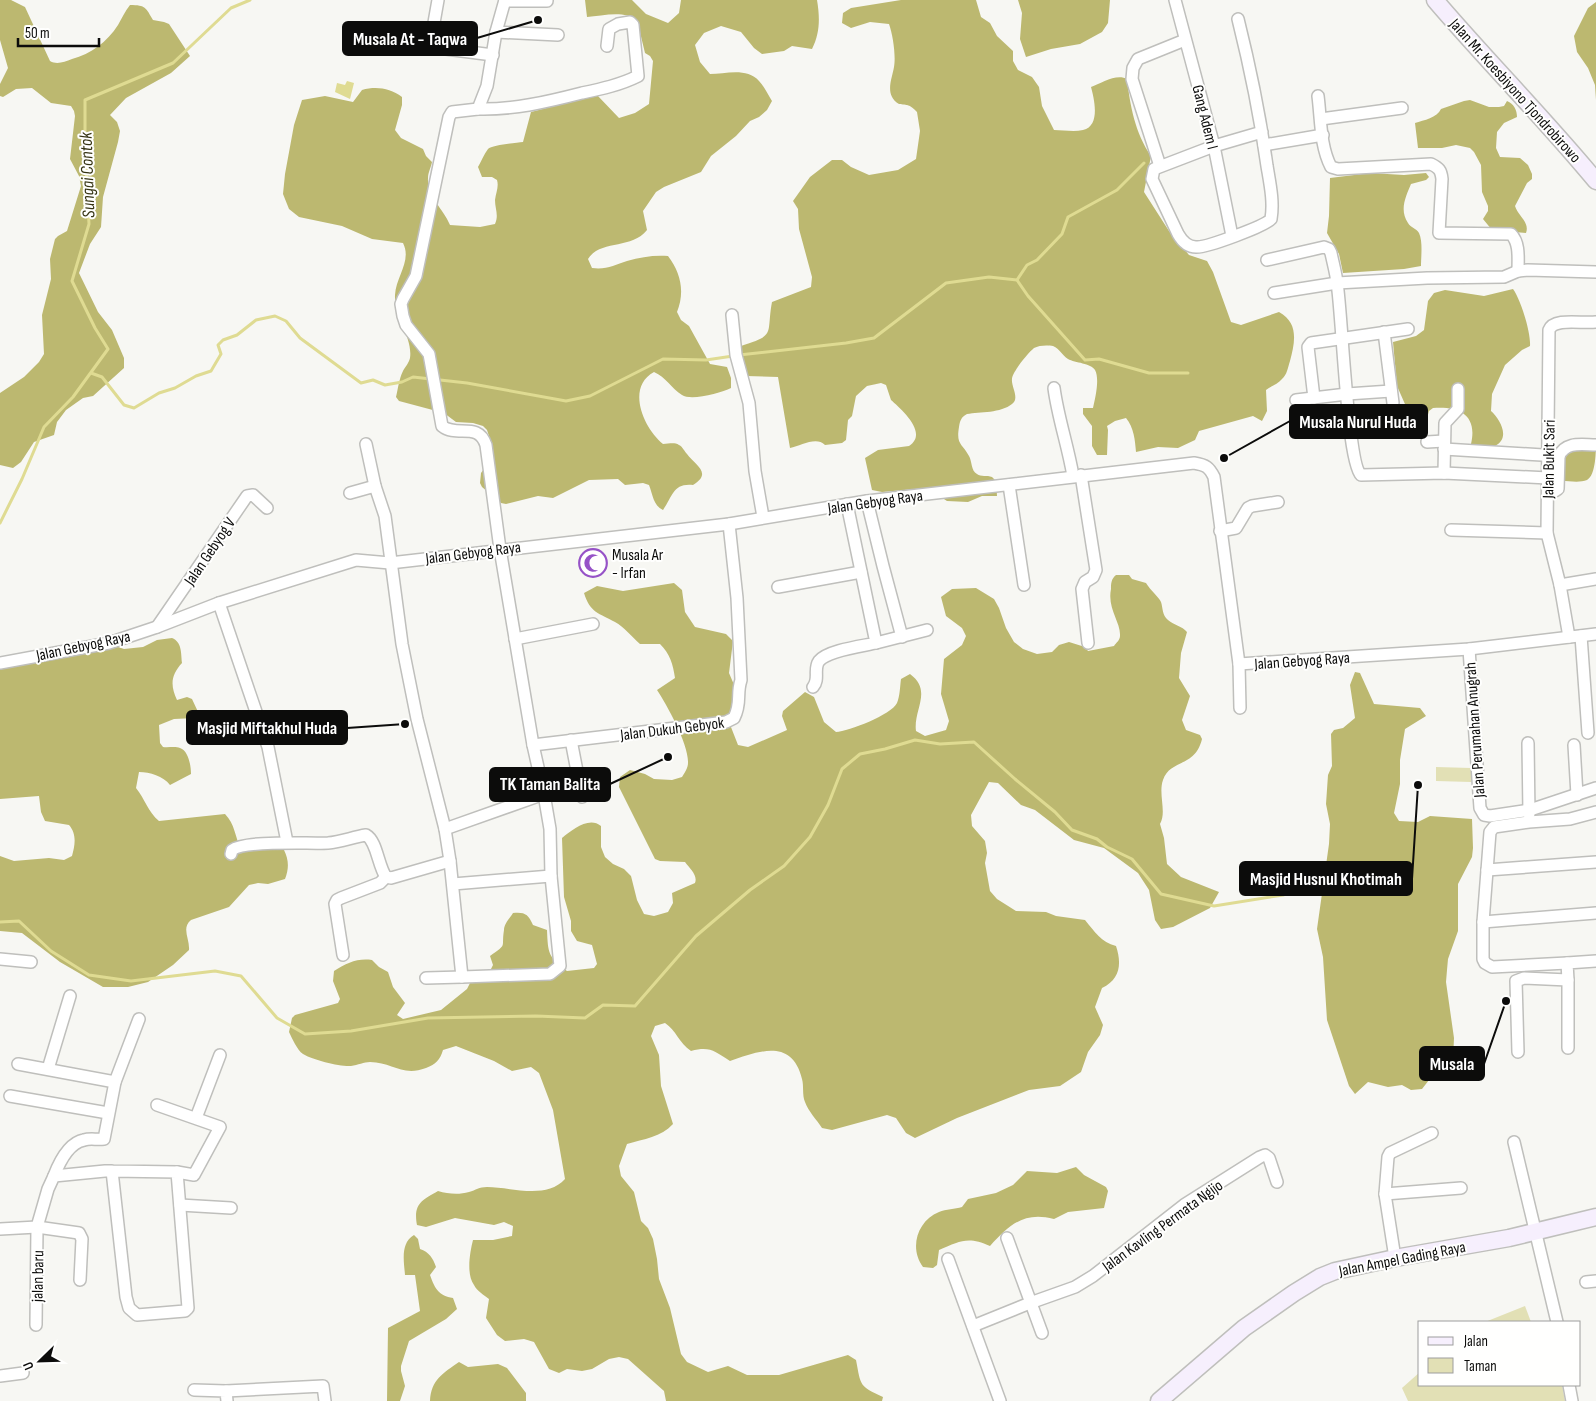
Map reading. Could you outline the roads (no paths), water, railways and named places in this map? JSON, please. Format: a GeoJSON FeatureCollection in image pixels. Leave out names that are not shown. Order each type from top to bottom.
{"type":"FeatureCollection","features":[{"type":"Feature","properties":{"kind":"main road","name":"Jalan Mr. Koesbiyono Tjondrobirowo"},"geometry":{"type":"LineString","coordinates":[[1435,0],[1596,180]]}},
{"type":"Feature","properties":{"kind":"main road","name":"Jalan Ampel Gading Raya"},"geometry":{"type":"LineString","coordinates":[[1159,1401],[1244,1328],[1294,1293],[1335,1271],[1395,1258],[1509,1238],[1596,1217]]}},
{"type":"Feature","properties":{"kind":"street"},"geometry":{"type":"LineString","coordinates":[[438,0],[432,34],[435,43],[446,49],[493,54]]}},
{"type":"Feature","properties":{"kind":"street","name":"Gang Adem I"},"geometry":{"type":"LineString","coordinates":[[1175,0],[1214,146],[1232,236]]}},
{"type":"Feature","properties":{"kind":"street"},"geometry":{"type":"LineString","coordinates":[[478,109],[487,86],[496,32],[505,1],[547,2]]}},
{"type":"Feature","properties":{"kind":"street"},"geometry":{"type":"LineString","coordinates":[[1238,19],[1251,69],[1262,132],[1273,205],[1271,219],[1264,225],[1197,248],[1183,242],[1152,179],[1154,169],[1214,146],[1262,132]]}},
{"type":"Feature","properties":{"kind":"street"},"geometry":{"type":"LineString","coordinates":[[426,978],[537,976],[550,974],[560,966],[551,876],[550,829],[533,745],[483,438],[477,432],[446,430],[442,426],[430,354],[406,325],[401,304],[405,293],[416,276],[449,117],[452,112],[542,103],[615,86],[638,76],[633,24],[630,22],[618,24],[608,29],[606,46]]}},
{"type":"Feature","properties":{"kind":"street"},"geometry":{"type":"LineString","coordinates":[[496,32],[558,36]]}},
{"type":"Feature","properties":{"kind":"street"},"geometry":{"type":"LineString","coordinates":[[1160,166],[1144,120],[1132,73],[1138,59],[1185,40]]}},
{"type":"Feature","properties":{"kind":"street"},"geometry":{"type":"LineString","coordinates":[[1318,96],[1327,159],[1331,166],[1338,169],[1431,164],[1438,167],[1441,171],[1442,179],[1439,233],[1511,234],[1515,238],[1518,248],[1518,271]]}},
{"type":"Feature","properties":{"kind":"street"},"geometry":{"type":"LineString","coordinates":[[1321,119],[1402,108]]}},
{"type":"Feature","properties":{"kind":"street"},"geometry":{"type":"LineString","coordinates":[[1264,145],[1323,135]]}},
{"type":"Feature","properties":{"kind":"street"},"geometry":{"type":"LineString","coordinates":[[1267,260],[1324,247],[1329,249],[1331,253],[1337,284],[1347,394],[1356,466],[1359,474],[1444,473],[1548,478]]}},
{"type":"Feature","properties":{"kind":"street"},"geometry":{"type":"LineString","coordinates":[[1274,293],[1337,284],[1428,278],[1504,277],[1518,271],[1528,270],[1596,272]]}},
{"type":"Feature","properties":{"kind":"street"},"geometry":{"type":"LineString","coordinates":[[732,315],[736,356],[749,403],[755,471],[763,517]]}},
{"type":"Feature","properties":{"kind":"street","name":"Jalan Bukit Sari"},"geometry":{"type":"LineString","coordinates":[[1588,733],[1575,636],[1547,533],[1548,478],[1554,456],[1549,330],[1552,324],[1556,322],[1596,322]]}},
{"type":"Feature","properties":{"kind":"street"},"geometry":{"type":"LineString","coordinates":[[1314,398],[1308,347],[1311,343],[1342,337],[1408,329]]}},
{"type":"Feature","properties":{"kind":"street"},"geometry":{"type":"LineString","coordinates":[[1296,400],[1347,394],[1392,397],[1384,332]]}},
{"type":"Feature","properties":{"kind":"street"},"geometry":{"type":"LineString","coordinates":[[1054,388],[1058,414],[1077,475],[1096,570],[1096,574],[1085,582],[1082,589],[1088,643]]}},
{"type":"Feature","properties":{"kind":"street"},"geometry":{"type":"LineString","coordinates":[[1444,473],[1445,423],[1458,409],[1458,389]]}},
{"type":"Feature","properties":{"kind":"street"},"geometry":{"type":"LineString","coordinates":[[1427,442],[1554,456],[1569,445],[1596,445]]}},
{"type":"Feature","properties":{"kind":"street"},"geometry":{"type":"LineString","coordinates":[[366,444],[375,486],[385,516],[402,644],[417,719],[445,829],[453,884],[462,976]]}},
{"type":"Feature","properties":{"kind":"street"},"geometry":{"type":"LineString","coordinates":[[1548,492],[1558,489],[1554,456]]}},
{"type":"Feature","properties":{"kind":"street","name":"Jalan Gebyog Raya"},"geometry":{"type":"LineString","coordinates":[[0,663],[109,643],[219,603],[356,560],[390,563],[729,524],[867,501],[1077,475],[1194,463],[1205,464],[1214,477],[1239,664],[1469,649],[1596,634]]}},
{"type":"Feature","properties":{"kind":"street"},"geometry":{"type":"LineString","coordinates":[[1008,485],[1024,585]]}},
{"type":"Feature","properties":{"kind":"street"},"geometry":{"type":"LineString","coordinates":[[350,493],[375,486]]}},
{"type":"Feature","properties":{"kind":"street","name":"Jalan Gebyog V"},"geometry":{"type":"LineString","coordinates":[[157,627],[247,496],[257,496],[267,508]]}},
{"type":"Feature","properties":{"kind":"street"},"geometry":{"type":"LineString","coordinates":[[867,501],[902,636]]}},
{"type":"Feature","properties":{"kind":"street"},"geometry":{"type":"LineString","coordinates":[[1220,531],[1236,528],[1248,508],[1252,506],[1278,502]]}},
{"type":"Feature","properties":{"kind":"street"},"geometry":{"type":"LineString","coordinates":[[847,504],[875,639]]}},
{"type":"Feature","properties":{"kind":"street","name":"Jalan Dukuh Gebyok"},"geometry":{"type":"LineString","coordinates":[[533,745],[726,722],[734,718],[739,706],[741,680],[737,598],[729,524]]}},
{"type":"Feature","properties":{"kind":"street"},"geometry":{"type":"LineString","coordinates":[[1451,530],[1547,533]]}},
{"type":"Feature","properties":{"kind":"street"},"geometry":{"type":"LineString","coordinates":[[778,587],[861,572]]}},
{"type":"Feature","properties":{"kind":"street"},"geometry":{"type":"LineString","coordinates":[[1560,585],[1596,580]]}},
{"type":"Feature","properties":{"kind":"street"},"geometry":{"type":"LineString","coordinates":[[219,603],[268,746],[287,842]]}},
{"type":"Feature","properties":{"kind":"street"},"geometry":{"type":"LineString","coordinates":[[515,639],[593,624]]}},
{"type":"Feature","properties":{"kind":"street"},"geometry":{"type":"LineString","coordinates":[[814,687],[817,681],[817,666],[819,661],[825,657],[875,639],[902,636],[927,630]]}},
{"type":"Feature","properties":{"kind":"street","name":"Jalan Perumahan Anugrah"},"geometry":{"type":"LineString","coordinates":[[1469,649],[1480,808],[1484,815],[1490,816],[1530,810],[1596,788]]}},
{"type":"Feature","properties":{"kind":"street"},"geometry":{"type":"LineString","coordinates":[[1239,664],[1240,708]]}},
{"type":"Feature","properties":{"kind":"street"},"geometry":{"type":"LineString","coordinates":[[571,740],[582,797]]}},
{"type":"Feature","properties":{"kind":"street"},"geometry":{"type":"LineString","coordinates":[[1528,743],[1529,822]]}},
{"type":"Feature","properties":{"kind":"street"},"geometry":{"type":"LineString","coordinates":[[1574,745],[1577,795]]}},
{"type":"Feature","properties":{"kind":"street"},"geometry":{"type":"LineString","coordinates":[[445,829],[544,794]]}},
{"type":"Feature","properties":{"kind":"street"},"geometry":{"type":"LineString","coordinates":[[1596,812],[1570,819],[1494,827],[1490,832],[1483,922],[1483,959],[1484,963],[1492,968],[1596,961]]}},
{"type":"Feature","properties":{"kind":"street"},"geometry":{"type":"LineString","coordinates":[[231,854],[234,848],[239,847],[287,842],[330,842],[366,835],[372,840],[382,872],[386,877],[391,878],[450,861]]}},
{"type":"Feature","properties":{"kind":"street"},"geometry":{"type":"LineString","coordinates":[[1487,870],[1596,862]]}},
{"type":"Feature","properties":{"kind":"street"},"geometry":{"type":"LineString","coordinates":[[453,884],[551,876]]}},
{"type":"Feature","properties":{"kind":"street"},"geometry":{"type":"LineString","coordinates":[[343,954],[335,904],[339,899],[380,883],[386,877]]}},
{"type":"Feature","properties":{"kind":"street"},"geometry":{"type":"LineString","coordinates":[[1483,922],[1596,913]]}},
{"type":"Feature","properties":{"kind":"street"},"geometry":{"type":"LineString","coordinates":[[0,959],[31,962]]}},
{"type":"Feature","properties":{"kind":"street"},"geometry":{"type":"LineString","coordinates":[[1568,963],[1568,1048]]}},
{"type":"Feature","properties":{"kind":"street"},"geometry":{"type":"LineString","coordinates":[[1518,1052],[1515,985],[1518,979],[1568,980]]}},
{"type":"Feature","properties":{"kind":"street"},"geometry":{"type":"LineString","coordinates":[[48,1069],[70,996]]}},
{"type":"Feature","properties":{"kind":"street"},"geometry":{"type":"LineString","coordinates":[[10,1096],[108,1112],[115,1082],[140,1019]]}},
{"type":"Feature","properties":{"kind":"street"},"geometry":{"type":"LineString","coordinates":[[196,1118],[220,1055]]}},
{"type":"Feature","properties":{"kind":"street"},"geometry":{"type":"LineString","coordinates":[[18,1064],[115,1082]]}},
{"type":"Feature","properties":{"kind":"street"},"geometry":{"type":"LineString","coordinates":[[54,1176],[112,1170],[177,1172],[194,1175],[220,1127],[157,1105]]}},
{"type":"Feature","properties":{"kind":"street","name":"jalan baru"},"geometry":{"type":"LineString","coordinates":[[36,1326],[37,1227],[48,1189],[59,1164],[75,1144],[81,1140],[104,1139],[108,1112]]}},
{"type":"Feature","properties":{"kind":"street"},"geometry":{"type":"LineString","coordinates":[[1395,1258],[1386,1194],[1388,1157],[1390,1153],[1432,1133]]}},
{"type":"Feature","properties":{"kind":"street"},"geometry":{"type":"LineString","coordinates":[[1514,1142],[1557,1321]]}},
{"type":"Feature","properties":{"kind":"street","name":"Jalan Kavling Permata Ngijo"},"geometry":{"type":"LineString","coordinates":[[973,1326],[1075,1287],[1093,1276],[1184,1205],[1260,1157],[1265,1155],[1269,1158],[1277,1182]]}},
{"type":"Feature","properties":{"kind":"street"},"geometry":{"type":"LineString","coordinates":[[112,1170],[126,1297],[129,1308],[137,1316],[185,1311],[188,1308],[177,1172]]}},
{"type":"Feature","properties":{"kind":"street"},"geometry":{"type":"LineString","coordinates":[[1386,1194],[1461,1188]]}},
{"type":"Feature","properties":{"kind":"street"},"geometry":{"type":"LineString","coordinates":[[180,1205],[231,1208]]}},
{"type":"Feature","properties":{"kind":"street"},"geometry":{"type":"LineString","coordinates":[[0,1230],[37,1227],[79,1233],[81,1236],[80,1280]]}},
{"type":"Feature","properties":{"kind":"street"},"geometry":{"type":"LineString","coordinates":[[1007,1238],[1042,1333]]}},
{"type":"Feature","properties":{"kind":"street"},"geometry":{"type":"LineString","coordinates":[[948,1259],[1000,1401]]}},
{"type":"Feature","properties":{"kind":"street"},"geometry":{"type":"LineString","coordinates":[[0,1376],[23,1373]]}},
{"type":"Feature","properties":{"kind":"street"},"geometry":{"type":"LineString","coordinates":[[194,1390],[227,1396],[323,1386],[325,1401]]}},
{"type":"Feature","properties":{"kind":"street"},"geometry":{"type":"LineString","coordinates":[[1569,1386],[1572,1401]]}},
{"type":"Feature","properties":{"kind":"waterway","name":"Sungai Contok"},"geometry":{"type":"LineString","coordinates":[[0,523],[22,479],[44,427],[73,397],[108,349],[95,328],[72,281],[89,224],[85,151],[85,100],[173,63],[231,8],[250,0]]}},
{"type":"Feature","properties":{"kind":"waterway"},"geometry":{"type":"LineString","coordinates":[[1017,280],[1027,265],[1037,260],[1062,234],[1068,217],[1117,190],[1144,163]]}},
{"type":"Feature","properties":{"kind":"waterway"},"geometry":{"type":"LineString","coordinates":[[739,355],[874,338],[946,283],[989,277],[1017,280],[1028,296],[1085,360],[1099,359],[1149,373],[1188,373]]}},
{"type":"Feature","properties":{"kind":"waterway"},"geometry":{"type":"LineString","coordinates":[[91,373],[102,377],[124,405],[134,408],[159,393],[175,388],[196,376],[211,371],[221,354],[218,345],[223,340],[237,335],[256,320],[275,316],[286,321],[300,338],[361,383],[373,380],[385,385],[402,382],[413,377],[467,383],[566,401],[590,396],[663,359],[706,360],[733,356]]}},
{"type":"Feature","properties":{"kind":"waterway"},"geometry":{"type":"LineString","coordinates":[[0,922],[19,921],[51,951],[89,975],[131,981],[215,971],[241,976],[277,1018],[305,1034],[351,1031],[428,1018],[536,1016],[585,1018],[603,1005],[635,1006],[696,936],[750,890],[784,866],[810,837],[828,805],[842,769],[860,754],[915,740],[940,744],[974,742],[1055,812],[1072,830],[1097,839],[1107,847],[1132,859],[1161,894],[1214,906],[1283,895],[1318,883]]}},
{"type":"Feature","properties":{"kind":"place","name":"Musala At - Taqwa"},"geometry":{"type":"Point","coordinates":[538,20]}},
{"type":"Feature","properties":{"kind":"place","name":"Musala Nurul Huda"},"geometry":{"type":"Point","coordinates":[1224,458]}},
{"type":"Feature","properties":{"kind":"place","name":"Musala Ar - Irfan"},"geometry":{"type":"Point","coordinates":[593,563]}},
{"type":"Feature","properties":{"kind":"place","name":"Masjid Miftakhul Huda"},"geometry":{"type":"Point","coordinates":[405,724]}},
{"type":"Feature","properties":{"kind":"place","name":"TK Taman Balita"},"geometry":{"type":"Point","coordinates":[668,757]}},
{"type":"Feature","properties":{"kind":"place","name":"Masjid Husnul Khotimah"},"geometry":{"type":"Point","coordinates":[1418,785]}},
{"type":"Feature","properties":{"kind":"place","name":"Musala"},"geometry":{"type":"Point","coordinates":[1506,1001]}}]}
